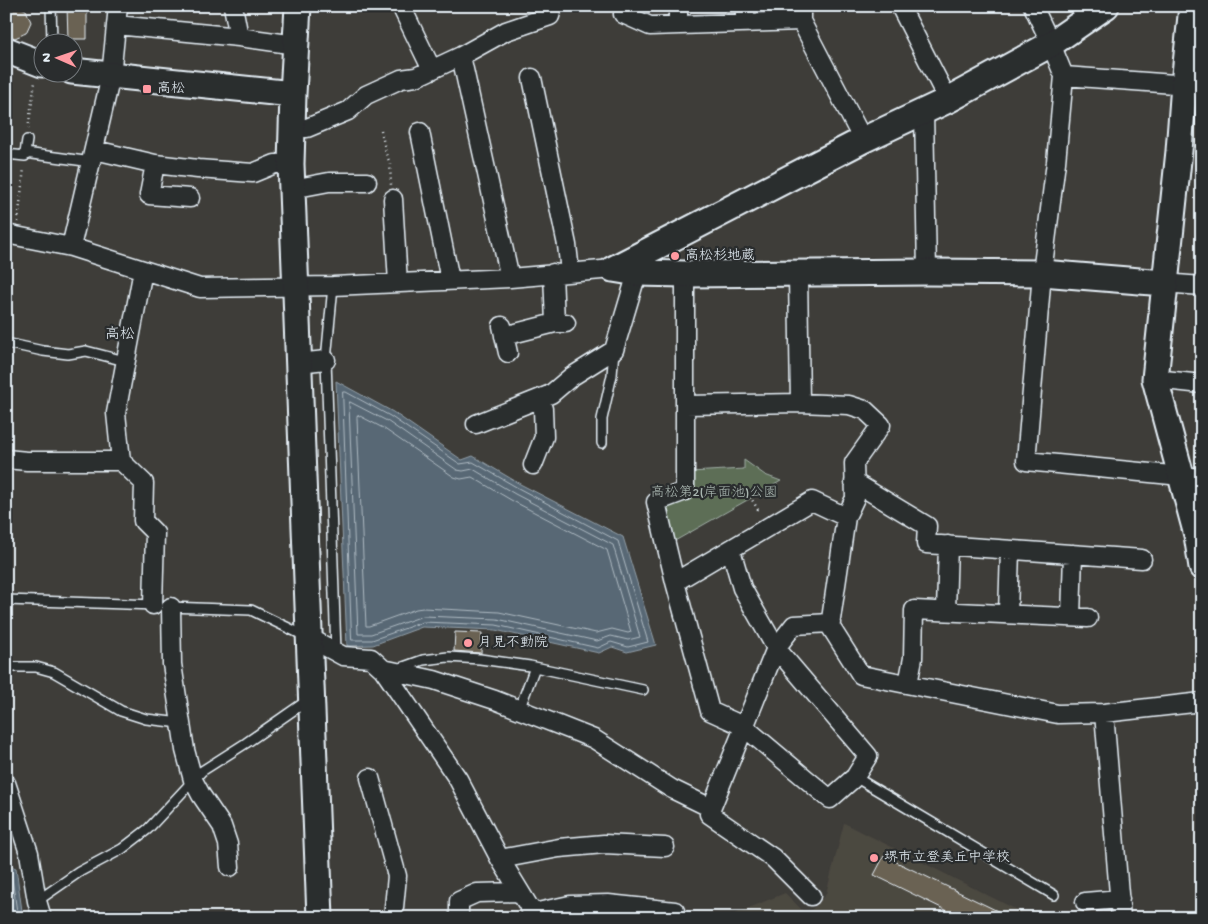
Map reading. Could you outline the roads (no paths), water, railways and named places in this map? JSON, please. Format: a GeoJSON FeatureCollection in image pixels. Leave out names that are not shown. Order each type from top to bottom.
{"type":"FeatureCollection","features":[{"type":"Feature","properties":{"kind":"street"},"geometry":{"type":"LineString","coordinates":[[71,247],[94,156],[111,76],[118,6]]}},
{"type":"Feature","properties":{"kind":"street"},"geometry":{"type":"LineString","coordinates":[[234,6],[239,37]]}},
{"type":"Feature","properties":{"kind":"street"},"geometry":{"type":"LineString","coordinates":[[298,6],[293,94],[292,176],[320,918]]}},
{"type":"Feature","properties":{"kind":"street"},"geometry":{"type":"LineString","coordinates":[[401,6],[432,70]]}},
{"type":"Feature","properties":{"kind":"street"},"geometry":{"type":"LineString","coordinates":[[292,128],[307,128],[348,111],[366,95],[401,79],[416,77],[432,70],[506,31],[550,16],[553,6]]}},
{"type":"Feature","properties":{"kind":"street"},"geometry":{"type":"LineString","coordinates":[[678,6],[678,25]]}},
{"type":"Feature","properties":{"kind":"street"},"geometry":{"type":"LineString","coordinates":[[900,6],[948,100]]}},
{"type":"Feature","properties":{"kind":"street"},"geometry":{"type":"LineString","coordinates":[[1033,6],[1064,76],[1056,162],[1042,273],[1026,462],[1191,478]]}},
{"type":"Feature","properties":{"kind":"street"},"geometry":{"type":"LineString","coordinates":[[613,269],[863,140],[948,100],[1051,44],[1106,6]]}},
{"type":"Feature","properties":{"kind":"street"},"geometry":{"type":"LineString","coordinates":[[1192,6],[1193,85],[1179,151],[1155,379],[1191,478],[1202,567]]}},
{"type":"Feature","properties":{"kind":"street"},"geometry":{"type":"LineString","coordinates":[[623,14],[650,26],[678,25],[745,14],[801,14],[863,140]]}},
{"type":"Feature","properties":{"kind":"street"},"geometry":{"type":"LineString","coordinates":[[116,25],[296,44]]}},
{"type":"Feature","properties":{"kind":"street"},"geometry":{"type":"LineString","coordinates":[[6,50],[32,54]]}},
{"type":"Feature","properties":{"kind":"street"},"geometry":{"type":"LineString","coordinates":[[461,56],[510,278]]}},
{"type":"Feature","properties":{"kind":"street"},"geometry":{"type":"LineString","coordinates":[[82,72],[293,94]]}},
{"type":"Feature","properties":{"kind":"street"},"geometry":{"type":"LineString","coordinates":[[1064,76],[1193,85]]}},
{"type":"Feature","properties":{"kind":"street"},"geometry":{"type":"LineString","coordinates":[[505,338],[561,323],[561,272],[567,245],[558,163],[539,87]]}},
{"type":"Feature","properties":{"kind":"street"},"geometry":{"type":"LineString","coordinates":[[924,112],[927,272]]}},
{"type":"Feature","properties":{"kind":"street"},"geometry":{"type":"LineString","coordinates":[[420,132],[435,167],[450,280]]}},
{"type":"Feature","properties":{"kind":"street"},"geometry":{"type":"LineString","coordinates":[[94,156],[253,173],[275,164],[292,176],[330,182],[367,182]]}},
{"type":"Feature","properties":{"kind":"street"},"geometry":{"type":"LineString","coordinates":[[155,164],[149,195],[190,198]]}},
{"type":"Feature","properties":{"kind":"street"},"geometry":{"type":"LineString","coordinates":[[393,199],[398,283]]}},
{"type":"Feature","properties":{"kind":"street"},"geometry":{"type":"LineString","coordinates":[[9,235],[71,247],[200,288],[295,288],[510,278],[561,272],[613,269],[637,273],[685,274],[1042,273],[1202,286]]}},
{"type":"Feature","properties":{"kind":"street"},"geometry":{"type":"LineString","coordinates":[[143,270],[116,413],[121,462],[144,483],[144,521],[155,533],[153,605]]}},
{"type":"Feature","properties":{"kind":"street"},"geometry":{"type":"LineString","coordinates":[[476,424],[551,394],[571,377],[614,350],[637,273]]}},
{"type":"Feature","properties":{"kind":"street"},"geometry":{"type":"LineString","coordinates":[[685,274],[685,491],[656,502],[675,582],[710,711],[743,726],[830,799],[855,777],[868,756],[776,648],[742,588],[731,550]]}},
{"type":"Feature","properties":{"kind":"street"},"geometry":{"type":"LineString","coordinates":[[798,274],[800,403]]}},
{"type":"Feature","properties":{"kind":"street"},"geometry":{"type":"LineString","coordinates":[[298,363],[326,360]]}},
{"type":"Feature","properties":{"kind":"street"},"geometry":{"type":"LineString","coordinates":[[1155,379],[1202,384]]}},
{"type":"Feature","properties":{"kind":"street"},"geometry":{"type":"LineString","coordinates":[[533,465],[544,437],[543,409],[540,399]]}},
{"type":"Feature","properties":{"kind":"street"},"geometry":{"type":"LineString","coordinates":[[686,404],[800,403],[849,405],[865,410],[880,424],[854,463],[855,498],[846,516],[830,626],[861,675],[1058,714],[1104,713],[1202,702]]}},
{"type":"Feature","properties":{"kind":"street"},"geometry":{"type":"LineString","coordinates":[[6,460],[121,462]]}},
{"type":"Feature","properties":{"kind":"street"},"geometry":{"type":"LineString","coordinates":[[854,482],[927,526],[926,544],[1142,558]]}},
{"type":"Feature","properties":{"kind":"street"},"geometry":{"type":"LineString","coordinates":[[675,582],[812,501],[846,516]]}},
{"type":"Feature","properties":{"kind":"street"},"geometry":{"type":"LineString","coordinates":[[946,611],[948,546]]}},
{"type":"Feature","properties":{"kind":"street"},"geometry":{"type":"LineString","coordinates":[[1008,614],[1010,550]]}},
{"type":"Feature","properties":{"kind":"street"},"geometry":{"type":"LineString","coordinates":[[908,684],[913,658],[914,610],[1080,617],[1073,554]]}},
{"type":"Feature","properties":{"kind":"street"},"geometry":{"type":"LineString","coordinates":[[171,607],[172,664],[185,750],[193,780],[222,826],[228,844],[230,867]]}},
{"type":"Feature","properties":{"kind":"street"},"geometry":{"type":"LineString","coordinates":[[811,896],[773,858],[709,814],[776,648],[794,625],[831,623]]}},
{"type":"Feature","properties":{"kind":"street"},"geometry":{"type":"LineString","coordinates":[[310,638],[342,656],[371,658],[388,670],[458,779],[500,859],[534,915],[570,905],[608,904],[674,911]]}},
{"type":"Feature","properties":{"kind":"street"},"geometry":{"type":"LineString","coordinates":[[388,670],[434,680],[594,739],[672,789],[711,808]]}},
{"type":"Feature","properties":{"kind":"street"},"geometry":{"type":"LineString","coordinates":[[1104,713],[1122,918]]}},
{"type":"Feature","properties":{"kind":"street"},"geometry":{"type":"LineString","coordinates":[[370,778],[397,876],[393,918]]}},
{"type":"Feature","properties":{"kind":"street"},"geometry":{"type":"LineString","coordinates":[[6,783],[29,853],[39,909]]}},
{"type":"Feature","properties":{"kind":"street"},"geometry":{"type":"LineString","coordinates":[[500,859],[559,848],[604,844],[665,847]]}},
{"type":"Feature","properties":{"kind":"street"},"geometry":{"type":"LineString","coordinates":[[459,918],[459,901],[477,893],[520,892]]}},
{"type":"Feature","properties":{"kind":"street"},"geometry":{"type":"LineString","coordinates":[[1085,902],[1120,899]]}},
{"type":"Feature","properties":{"kind":"lane"},"geometry":{"type":"LineString","coordinates":[[47,32],[51,6]]}},
{"type":"Feature","properties":{"kind":"lane"},"geometry":{"type":"LineString","coordinates":[[26,140],[25,153],[94,156]]}},
{"type":"Feature","properties":{"kind":"lane"},"geometry":{"type":"LineString","coordinates":[[6,154],[25,156]]}},
{"type":"Feature","properties":{"kind":"lane"},"geometry":{"type":"LineString","coordinates":[[333,286],[326,360],[336,652]]}},
{"type":"Feature","properties":{"kind":"lane"},"geometry":{"type":"LineString","coordinates":[[6,343],[68,354],[86,351],[125,361]]}},
{"type":"Feature","properties":{"kind":"lane"},"geometry":{"type":"LineString","coordinates":[[602,442],[602,419],[612,375],[614,350]]}},
{"type":"Feature","properties":{"kind":"lane"},"geometry":{"type":"LineString","coordinates":[[6,600],[251,610],[310,638]]}},
{"type":"Feature","properties":{"kind":"lane"},"geometry":{"type":"LineString","coordinates":[[388,670],[424,660],[448,657],[480,659],[535,667],[642,690]]}},
{"type":"Feature","properties":{"kind":"lane"},"geometry":{"type":"LineString","coordinates":[[6,667],[36,667],[54,672],[121,711],[146,719],[181,723]]}},
{"type":"Feature","properties":{"kind":"lane"},"geometry":{"type":"LineString","coordinates":[[519,710],[535,667]]}},
{"type":"Feature","properties":{"kind":"lane"},"geometry":{"type":"LineString","coordinates":[[39,909],[79,872],[122,849],[148,829],[202,771],[312,698]]}},
{"type":"Feature","properties":{"kind":"lane"},"geometry":{"type":"LineString","coordinates":[[855,777],[1054,895]]}},
{"type":"Feature","properties":{"kind":"water"},"geometry":{"type":"Polygon","coordinates":[[[336,381],[393,412],[462,460],[473,456],[520,484],[623,537],[656,645],[627,652],[612,647],[599,653],[495,630],[422,627],[373,645],[347,646],[336,381]]]}},
{"type":"Feature","properties":{"kind":"water"},"geometry":{"type":"Polygon","coordinates":[[[6,864],[16,868],[23,918],[6,918],[6,864]]]}},
{"type":"Feature","properties":{"kind":"place","name":"高松"},"geometry":{"type":"Point","coordinates":[147,89]}},
{"type":"Feature","properties":{"kind":"place","name":"高松杉地蔵"},"geometry":{"type":"Point","coordinates":[675,256]}},
{"type":"Feature","properties":{"kind":"place","name":"月見不動院"},"geometry":{"type":"Point","coordinates":[468,643]}},
{"type":"Feature","properties":{"kind":"place","name":"堺市立登美丘中学校"},"geometry":{"type":"Point","coordinates":[874,858]}},
{"type":"Feature","properties":{"kind":"district","name":"高松"},"geometry":{"type":"Point","coordinates":[120,335]}},
{"type":"Feature","properties":{"kind":"park label","name":"高松第2(岸面池)公園"},"geometry":{"type":"Point","coordinates":[714,493]}}]}
